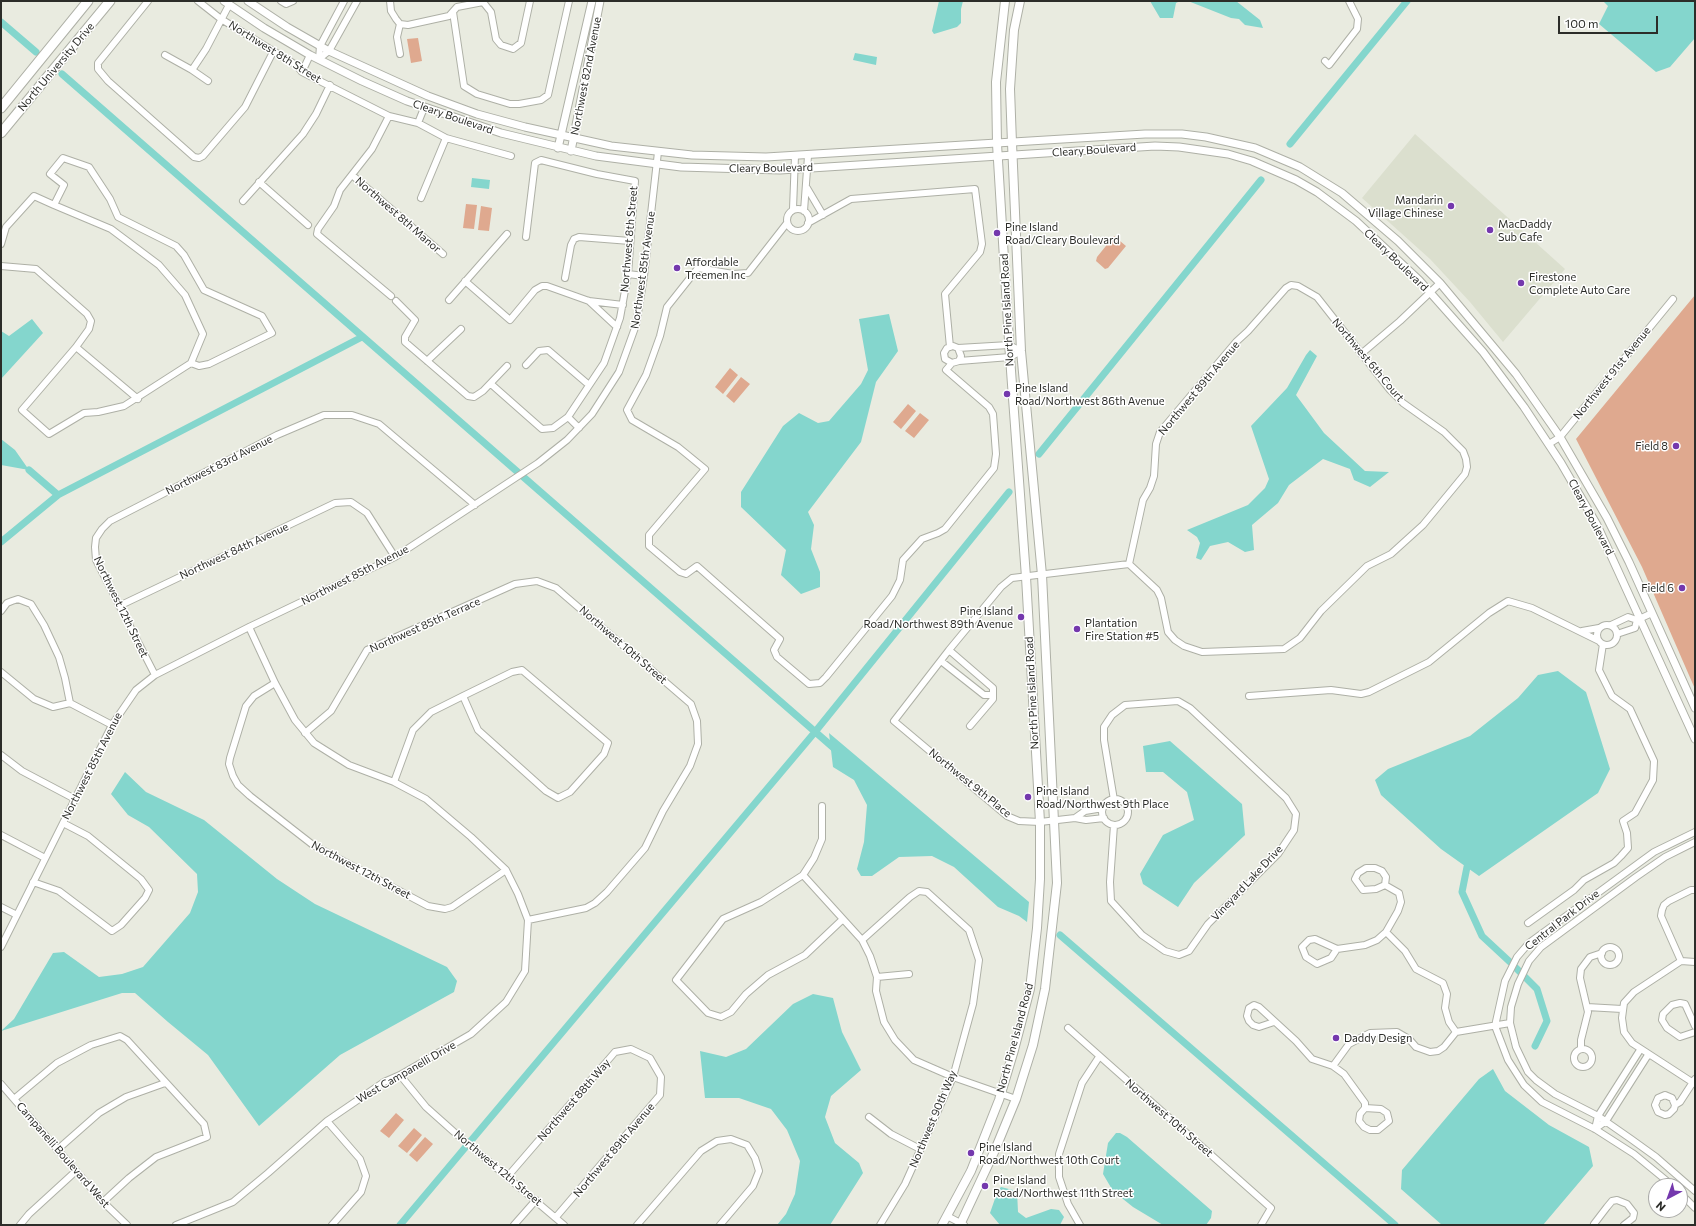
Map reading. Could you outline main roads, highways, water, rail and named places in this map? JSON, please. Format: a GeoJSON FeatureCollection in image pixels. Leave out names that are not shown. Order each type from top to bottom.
{"type":"FeatureCollection","features":[{"type":"Feature","properties":{"kind":"main road","name":"North University Drive"},"geometry":{"type":"LineString","coordinates":[[1,108],[88,1]]}},
{"type":"Feature","properties":{"kind":"main road","name":"North University Drive"},"geometry":{"type":"LineString","coordinates":[[1,133],[110,1]]}},
{"type":"Feature","properties":{"kind":"main road","name":"North Pine Island Road"},"geometry":{"type":"LineString","coordinates":[[942,1225],[971,1171],[1001,1094],[1030,989],[1039,907],[1040,822],[1026,577],[1009,345],[997,144],[996,82],[998,51],[1005,1]]}},
{"type":"Feature","properties":{"kind":"main road","name":"North Pine Island Road"},"geometry":{"type":"LineString","coordinates":[[962,1224],[989,1166],[1016,1099],[1033,1045],[1045,989],[1057,883],[1042,575],[1021,351],[1012,155],[1010,89],[1014,30],[1020,1]]}},
{"type":"Feature","properties":{"kind":"water"},"geometry":{"type":"Polygon","coordinates":[[[939,1],[963,1],[961,9],[961,23],[957,27],[934,34],[932,31],[939,1]]]}},
{"type":"Feature","properties":{"kind":"water"},"geometry":{"type":"Polygon","coordinates":[[[1150,1],[1180,1],[1176,3],[1173,18],[1160,18],[1150,1]]]}},
{"type":"Feature","properties":{"kind":"water"},"geometry":{"type":"Polygon","coordinates":[[[1188,1],[1236,1],[1260,20],[1263,28],[1245,25],[1239,19],[1231,18],[1188,1]]]}},
{"type":"Feature","properties":{"kind":"water"},"geometry":{"type":"Polygon","coordinates":[[[1603,1],[1695,1],[1695,38],[1670,67],[1656,72],[1599,24],[1608,6],[1603,1]]]}},
{"type":"Feature","properties":{"kind":"water"},"geometry":{"type":"Polygon","coordinates":[[[855,53],[877,57],[876,65],[853,60],[855,53]]]}},
{"type":"Feature","properties":{"kind":"water"},"geometry":{"type":"Polygon","coordinates":[[[472,178],[490,180],[489,189],[471,187],[472,178]]]}},
{"type":"Feature","properties":{"kind":"water"},"geometry":{"type":"Polygon","coordinates":[[[889,314],[898,351],[876,382],[861,442],[808,512],[814,525],[811,549],[820,572],[820,587],[801,594],[781,575],[786,550],[741,507],[741,492],[783,426],[799,413],[818,423],[829,421],[861,384],[868,370],[859,319],[889,314]]]}},
{"type":"Feature","properties":{"kind":"water"},"geometry":{"type":"Polygon","coordinates":[[[32,319],[43,333],[1,379],[1,331],[9,336],[32,319]]]}},
{"type":"Feature","properties":{"kind":"water"},"geometry":{"type":"Polygon","coordinates":[[[1310,350],[1317,356],[1296,395],[1324,433],[1365,471],[1389,472],[1370,487],[1354,480],[1350,469],[1323,459],[1289,485],[1278,503],[1252,525],[1254,550],[1245,552],[1228,542],[1210,546],[1201,560],[1196,558],[1200,543],[1197,537],[1187,530],[1248,505],[1265,488],[1269,479],[1251,426],[1287,388],[1310,350]]]}},
{"type":"Feature","properties":{"kind":"water"},"geometry":{"type":"Polygon","coordinates":[[[1,439],[15,450],[29,470],[1,465],[1,439]]]}},
{"type":"Feature","properties":{"kind":"water"},"geometry":{"type":"Polygon","coordinates":[[[1558,671],[1586,692],[1610,769],[1598,793],[1479,876],[1441,849],[1381,795],[1375,780],[1388,769],[1470,736],[1518,698],[1538,675],[1558,671]]]}},
{"type":"Feature","properties":{"kind":"water"},"geometry":{"type":"Polygon","coordinates":[[[829,733],[1029,902],[1027,922],[1019,916],[998,907],[954,867],[932,856],[899,857],[872,876],[861,876],[857,869],[864,842],[867,805],[854,780],[833,767],[829,733]]]}},
{"type":"Feature","properties":{"kind":"water"},"geometry":{"type":"Polygon","coordinates":[[[1170,741],[1242,804],[1245,835],[1194,883],[1178,907],[1143,884],[1140,874],[1163,835],[1194,820],[1187,792],[1163,772],[1146,772],[1143,746],[1170,741]]]}},
{"type":"Feature","properties":{"kind":"water"},"geometry":{"type":"Polygon","coordinates":[[[125,772],[146,792],[204,820],[277,879],[315,904],[447,967],[457,981],[454,992],[340,1055],[259,1126],[208,1055],[135,993],[122,993],[1,1031],[14,1019],[53,953],[64,952],[99,977],[122,974],[143,967],[190,913],[198,892],[197,874],[149,827],[128,815],[111,794],[125,772]]]}},
{"type":"Feature","properties":{"kind":"water"},"geometry":{"type":"Polygon","coordinates":[[[813,994],[833,998],[842,1032],[861,1070],[831,1096],[825,1117],[835,1143],[859,1163],[863,1173],[830,1225],[777,1225],[786,1214],[795,1194],[800,1161],[787,1130],[771,1109],[739,1098],[705,1098],[700,1051],[726,1057],[746,1049],[793,1004],[813,994]]]}},
{"type":"Feature","properties":{"kind":"water"},"geometry":{"type":"Polygon","coordinates":[[[1493,1069],[1505,1091],[1549,1125],[1589,1147],[1593,1166],[1543,1225],[1442,1225],[1401,1189],[1402,1170],[1479,1079],[1493,1069]]]}},
{"type":"Feature","properties":{"kind":"water"},"geometry":{"type":"Polygon","coordinates":[[[1116,1133],[1120,1133],[1127,1137],[1212,1211],[1211,1218],[1206,1225],[1163,1225],[1133,1207],[1113,1191],[1103,1174],[1108,1143],[1116,1133]]]}},
{"type":"Feature","properties":{"kind":"water"},"geometry":{"type":"Polygon","coordinates":[[[1001,1187],[1017,1191],[1018,1212],[1026,1218],[1051,1209],[1059,1210],[1064,1217],[1060,1225],[1000,1225],[990,1213],[998,1190],[1001,1187]]]}},
{"type":"Feature","properties":{"kind":"waterway"},"geometry":{"type":"LineString","coordinates":[[1290,144],[1407,1]]}},
{"type":"Feature","properties":{"kind":"waterway"},"geometry":{"type":"LineString","coordinates":[[1,22],[36,52]]}},
{"type":"Feature","properties":{"kind":"waterway"},"geometry":{"type":"LineString","coordinates":[[62,74],[836,750]]}},
{"type":"Feature","properties":{"kind":"waterway"},"geometry":{"type":"LineString","coordinates":[[1039,454],[1261,180]]}},
{"type":"Feature","properties":{"kind":"waterway"},"geometry":{"type":"LineString","coordinates":[[1,542],[58,495],[362,337]]}},
{"type":"Feature","properties":{"kind":"waterway"},"geometry":{"type":"LineString","coordinates":[[29,470],[58,495]]}},
{"type":"Feature","properties":{"kind":"waterway"},"geometry":{"type":"LineString","coordinates":[[400,1225],[815,732],[1009,492]]}},
{"type":"Feature","properties":{"kind":"waterway"},"geometry":{"type":"LineString","coordinates":[[1467,867],[1462,892],[1482,936],[1510,962]]}},
{"type":"Feature","properties":{"kind":"waterway"},"geometry":{"type":"LineString","coordinates":[[1060,935],[1395,1225]]}},
{"type":"Feature","properties":{"kind":"waterway"},"geometry":{"type":"LineString","coordinates":[[1516,968],[1520,972]]}},
{"type":"Feature","properties":{"kind":"waterway"},"geometry":{"type":"LineString","coordinates":[[1525,977],[1537,989],[1547,1021],[1535,1046]]}},
{"type":"Feature","properties":{"kind":"place","name":"Mandarin Village Chinese"},"geometry":{"type":"Point","coordinates":[1451,206]}},
{"type":"Feature","properties":{"kind":"place","name":"MacDaddy Sub Cafe"},"geometry":{"type":"Point","coordinates":[1490,230]}},
{"type":"Feature","properties":{"kind":"place","name":"Pine Island Road/Cleary Boulevard"},"geometry":{"type":"Point","coordinates":[997,233]}},
{"type":"Feature","properties":{"kind":"place","name":"Affordable Treemen Inc"},"geometry":{"type":"Point","coordinates":[677,268]}},
{"type":"Feature","properties":{"kind":"place","name":"Firestone Complete Auto Care"},"geometry":{"type":"Point","coordinates":[1521,283]}},
{"type":"Feature","properties":{"kind":"place","name":"Pine Island Road/Northwest 86th Avenue"},"geometry":{"type":"Point","coordinates":[1007,394]}},
{"type":"Feature","properties":{"kind":"place","name":"Field 8"},"geometry":{"type":"Point","coordinates":[1676,446]}},
{"type":"Feature","properties":{"kind":"place","name":"Field 6"},"geometry":{"type":"Point","coordinates":[1682,588]}},
{"type":"Feature","properties":{"kind":"place","name":"Pine Island Road/Northwest 89th Avenue"},"geometry":{"type":"Point","coordinates":[1021,617]}},
{"type":"Feature","properties":{"kind":"place","name":"Plantation Fire Station #5"},"geometry":{"type":"Point","coordinates":[1077,629]}},
{"type":"Feature","properties":{"kind":"place","name":"Pine Island Road/Northwest 9th Place"},"geometry":{"type":"Point","coordinates":[1028,797]}},
{"type":"Feature","properties":{"kind":"place","name":"Daddy Design"},"geometry":{"type":"Point","coordinates":[1336,1038]}},
{"type":"Feature","properties":{"kind":"place","name":"Pine Island Road/Northwest 10th Court"},"geometry":{"type":"Point","coordinates":[971,1153]}},
{"type":"Feature","properties":{"kind":"place","name":"Pine Island Road/Northwest 11th Street"},"geometry":{"type":"Point","coordinates":[985,1186]}}]}
